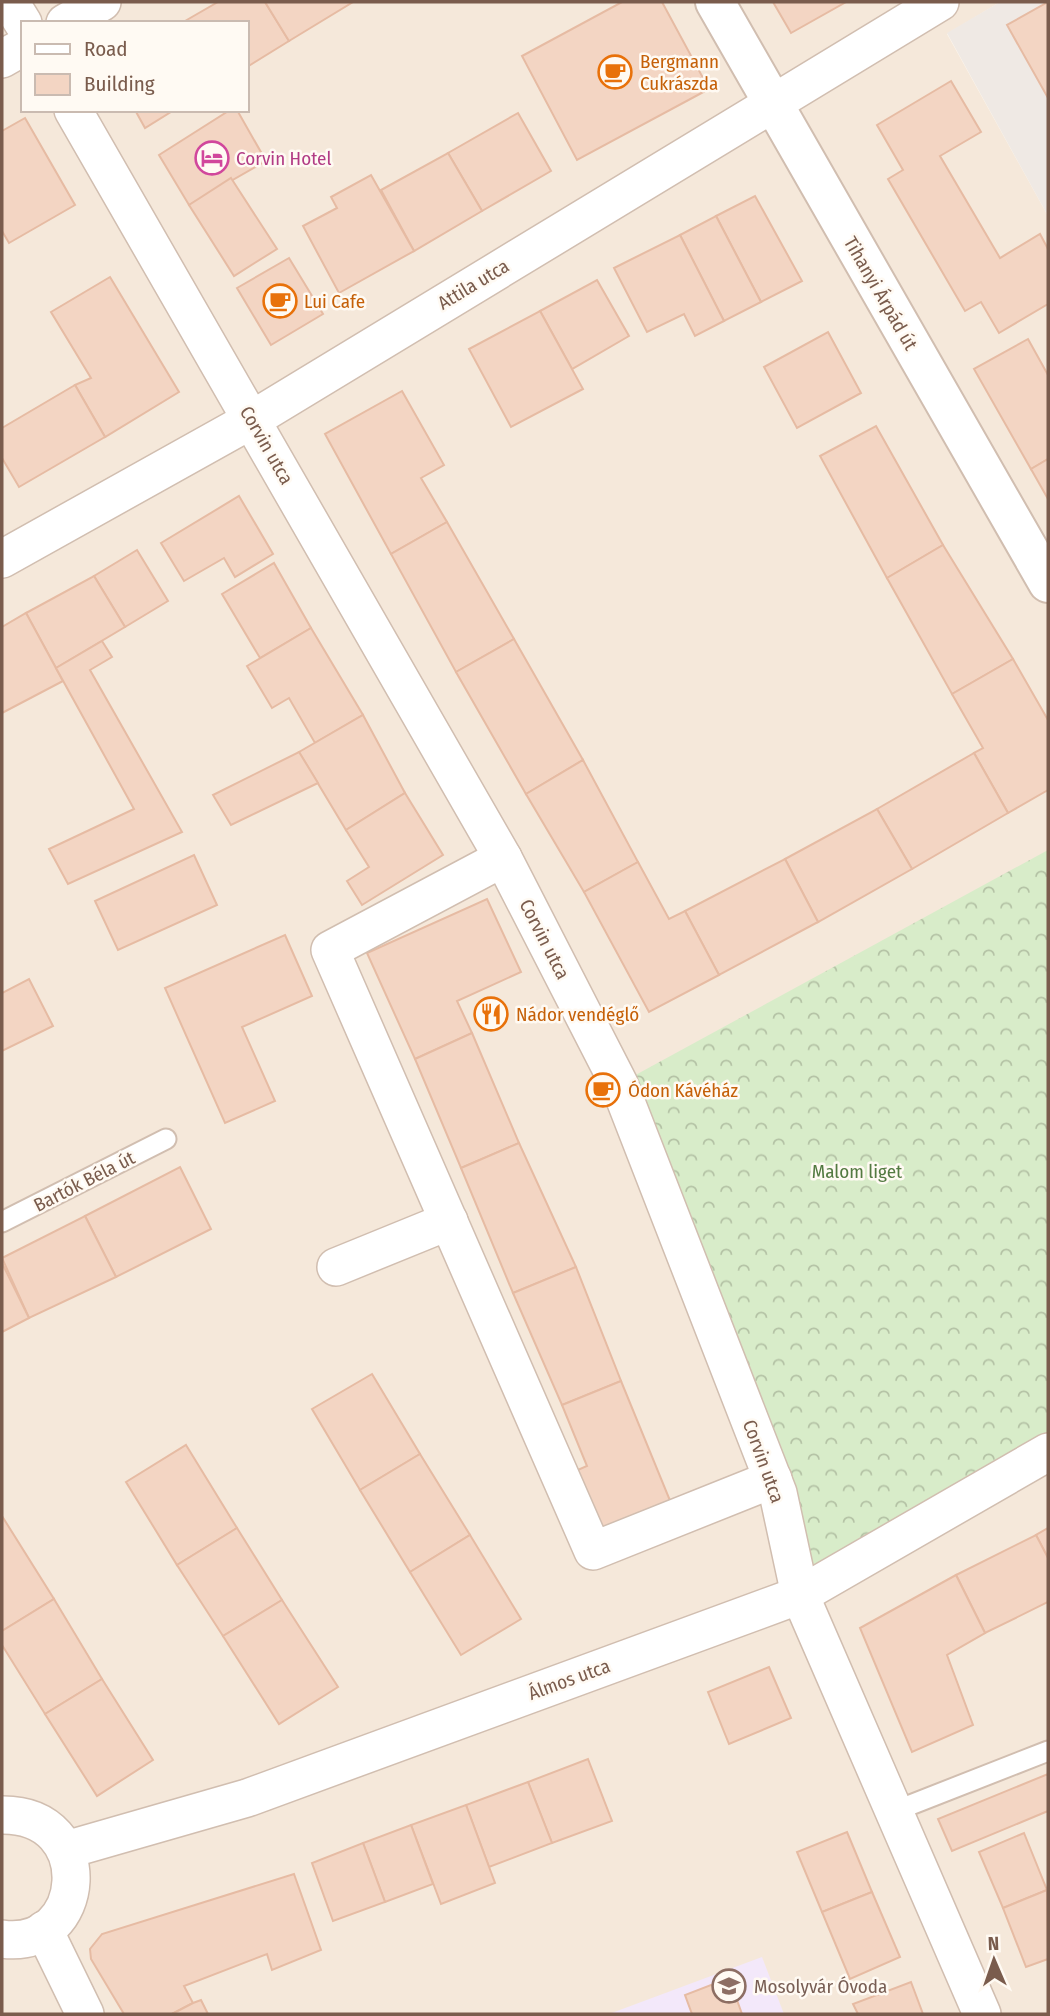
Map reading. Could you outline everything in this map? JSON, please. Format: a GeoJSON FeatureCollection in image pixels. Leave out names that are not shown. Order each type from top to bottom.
{"type":"FeatureCollection","features":[{"type":"Feature","properties":{"kind":"street"},"geometry":{"type":"LineString","coordinates":[[10,2],[22,21]]}},
{"type":"Feature","properties":{"kind":"street"},"geometry":{"type":"LineString","coordinates":[[69,21],[102,2]]}},
{"type":"Feature","properties":{"kind":"street","name":"Tihanyi Árpád út"},"geometry":{"type":"LineString","coordinates":[[715,2],[1048,583]]}},
{"type":"Feature","properties":{"kind":"street","name":"Attila utca"},"geometry":{"type":"LineString","coordinates":[[2,559],[253,419],[771,102],[940,2]]}},
{"type":"Feature","properties":{"kind":"street"},"geometry":{"type":"LineString","coordinates":[[2,59],[21,48]]}},
{"type":"Feature","properties":{"kind":"street","name":"Corvin utca"},"geometry":{"type":"LineString","coordinates":[[75,112],[503,858],[619,1084],[773,1479],[800,1595],[982,2014]]}},
{"type":"Feature","properties":{"kind":"street"},"geometry":{"type":"LineString","coordinates":[[503,858],[330,950],[593,1551],[773,1479]]}},
{"type":"Feature","properties":{"kind":"street"},"geometry":{"type":"LineString","coordinates":[[336,1267],[449,1222]]}},
{"type":"Feature","properties":{"kind":"street","name":"Álmos utca"},"geometry":{"type":"LineString","coordinates":[[66,1850],[247,1798],[800,1595],[1048,1452]]}},
{"type":"Feature","properties":{"kind":"street"},"geometry":{"type":"LineString","coordinates":[[2,1815],[19,1815],[38,1821],[55,1833],[66,1850],[72,1885],[58,1918],[44,1930],[28,1938],[2,1939]]}},
{"type":"Feature","properties":{"kind":"street"},"geometry":{"type":"LineString","coordinates":[[44,1930],[85,2014]]}},
{"type":"Feature","properties":{"kind":"lane","name":"Bartók Béla út"},"geometry":{"type":"LineString","coordinates":[[2,1222],[166,1139]]}},
{"type":"Feature","properties":{"kind":"lane"},"geometry":{"type":"LineString","coordinates":[[895,1811],[1048,1751]]}},
{"type":"Feature","properties":{"kind":"shaded area"},"geometry":{"type":"Polygon","coordinates":[[[2,2],[1000,2],[947,34],[1048,216],[1048,2014],[2,2014],[2,2]]]}},
{"type":"Feature","properties":{"kind":"shaded area"},"geometry":{"type":"Polygon","coordinates":[[[1000,2],[1048,2],[1048,216],[947,33],[1000,2]]]}},
{"type":"Feature","properties":{"kind":"shaded area","name":"Mosolyvár Óvoda"},"geometry":{"type":"Polygon","coordinates":[[[762,1957],[784,2014],[609,2014],[762,1957]]]}},
{"type":"Feature","properties":{"kind":"green space","name":"Malom liget"},"geometry":{"type":"Polygon","coordinates":[[[1048,850],[1048,1452],[800,1595],[619,1084],[1048,850]]]}},
{"type":"Feature","properties":{"kind":"building"},"geometry":{"type":"Polygon","coordinates":[[[218,2],[265,2],[289,41],[248,66],[248,21],[185,21],[218,2]]]}},
{"type":"Feature","properties":{"kind":"building"},"geometry":{"type":"Polygon","coordinates":[[[265,2],[353,2],[289,41],[265,2]]]}},
{"type":"Feature","properties":{"kind":"building","name":"Bergmann Cukrászda"},"geometry":{"type":"Polygon","coordinates":[[[622,2],[662,2],[709,89],[577,160],[522,56],[622,2]]]}},
{"type":"Feature","properties":{"kind":"building"},"geometry":{"type":"Polygon","coordinates":[[[773,2],[846,2],[791,33],[773,2]]]}},
{"type":"Feature","properties":{"kind":"building"},"geometry":{"type":"Polygon","coordinates":[[[1048,2],[1048,98],[1007,25],[1048,2]]]}},
{"type":"Feature","properties":{"kind":"building"},"geometry":{"type":"Polygon","coordinates":[[[951,81],[981,132],[940,156],[1000,258],[1040,234],[1048,249],[1048,304],[999,333],[981,302],[965,311],[888,179],[903,170],[877,125],[951,81]]]}},
{"type":"Feature","properties":{"kind":"building"},"geometry":{"type":"Polygon","coordinates":[[[136,112],[171,112],[145,128],[136,112]]]}},
{"type":"Feature","properties":{"kind":"building","name":"Corvin Hotel"},"geometry":{"type":"Polygon","coordinates":[[[227,112],[238,112],[266,161],[189,205],[159,155],[227,112]]]}},
{"type":"Feature","properties":{"kind":"building"},"geometry":{"type":"Polygon","coordinates":[[[518,113],[551,171],[482,211],[448,153],[518,113]]]}},
{"type":"Feature","properties":{"kind":"building"},"geometry":{"type":"Polygon","coordinates":[[[25,118],[75,205],[9,243],[2,231],[2,131],[25,118]]]}},
{"type":"Feature","properties":{"kind":"building"},"geometry":{"type":"Polygon","coordinates":[[[448,153],[482,211],[414,251],[381,190],[448,153]]]}},
{"type":"Feature","properties":{"kind":"building"},"geometry":{"type":"Polygon","coordinates":[[[371,175],[414,251],[339,293],[303,226],[337,208],[331,197],[371,175]]]}},
{"type":"Feature","properties":{"kind":"building"},"geometry":{"type":"Polygon","coordinates":[[[231,178],[277,249],[234,276],[189,205],[231,178]]]}},
{"type":"Feature","properties":{"kind":"building"},"geometry":{"type":"Polygon","coordinates":[[[755,196],[802,281],[761,302],[716,216],[755,196]]]}},
{"type":"Feature","properties":{"kind":"building"},"geometry":{"type":"Polygon","coordinates":[[[716,216],[761,302],[724,321],[680,235],[716,216]]]}},
{"type":"Feature","properties":{"kind":"building"},"geometry":{"type":"Polygon","coordinates":[[[680,235],[724,321],[695,336],[684,314],[647,332],[614,268],[680,235]]]}},
{"type":"Feature","properties":{"kind":"building","name":"Lui Cafe"},"geometry":{"type":"Polygon","coordinates":[[[289,258],[323,314],[271,345],[237,288],[289,258]]]}},
{"type":"Feature","properties":{"kind":"building"},"geometry":{"type":"Polygon","coordinates":[[[110,277],[179,392],[105,437],[75,385],[91,378],[51,312],[110,277]]]}},
{"type":"Feature","properties":{"kind":"building"},"geometry":{"type":"Polygon","coordinates":[[[597,280],[629,336],[572,369],[540,311],[597,280]]]}},
{"type":"Feature","properties":{"kind":"building"},"geometry":{"type":"Polygon","coordinates":[[[540,311],[583,389],[511,427],[469,349],[540,311]]]}},
{"type":"Feature","properties":{"kind":"building"},"geometry":{"type":"Polygon","coordinates":[[[828,332],[861,393],[797,428],[764,367],[828,332]]]}},
{"type":"Feature","properties":{"kind":"building"},"geometry":{"type":"Polygon","coordinates":[[[1028,339],[1048,375],[1048,459],[1031,469],[974,369],[1028,339]]]}},
{"type":"Feature","properties":{"kind":"building"},"geometry":{"type":"Polygon","coordinates":[[[75,385],[105,437],[19,487],[2,458],[2,428],[75,385]]]}},
{"type":"Feature","properties":{"kind":"building"},"geometry":{"type":"Polygon","coordinates":[[[402,391],[444,465],[421,478],[447,522],[391,554],[325,434],[402,391]]]}},
{"type":"Feature","properties":{"kind":"building"},"geometry":{"type":"Polygon","coordinates":[[[876,426],[943,545],[887,578],[820,456],[876,426]]]}},
{"type":"Feature","properties":{"kind":"building"},"geometry":{"type":"Polygon","coordinates":[[[1048,459],[1048,499],[1031,469],[1048,459]]]}},
{"type":"Feature","properties":{"kind":"building"},"geometry":{"type":"Polygon","coordinates":[[[239,496],[273,554],[235,577],[224,558],[184,581],[161,543],[239,496]]]}},
{"type":"Feature","properties":{"kind":"building"},"geometry":{"type":"Polygon","coordinates":[[[447,522],[514,639],[456,672],[391,554],[447,522]]]}},
{"type":"Feature","properties":{"kind":"building"},"geometry":{"type":"Polygon","coordinates":[[[943,545],[1013,659],[952,694],[887,578],[943,545]]]}},
{"type":"Feature","properties":{"kind":"building"},"geometry":{"type":"Polygon","coordinates":[[[137,550],[168,601],[125,627],[94,576],[137,550]]]}},
{"type":"Feature","properties":{"kind":"building"},"geometry":{"type":"Polygon","coordinates":[[[274,563],[311,628],[260,658],[222,594],[274,563]]]}},
{"type":"Feature","properties":{"kind":"building"},"geometry":{"type":"Polygon","coordinates":[[[94,576],[125,627],[56,668],[26,613],[94,576]]]}},
{"type":"Feature","properties":{"kind":"building"},"geometry":{"type":"Polygon","coordinates":[[[26,613],[63,681],[2,713],[2,627],[26,613]]]}},
{"type":"Feature","properties":{"kind":"building"},"geometry":{"type":"Polygon","coordinates":[[[311,628],[363,715],[315,743],[289,698],[272,708],[247,666],[311,628]]]}},
{"type":"Feature","properties":{"kind":"building"},"geometry":{"type":"Polygon","coordinates":[[[514,639],[583,760],[526,794],[456,672],[514,639]]]}},
{"type":"Feature","properties":{"kind":"building"},"geometry":{"type":"Polygon","coordinates":[[[102,641],[112,657],[90,670],[182,832],[68,884],[49,849],[134,809],[56,668],[102,641]]]}},
{"type":"Feature","properties":{"kind":"building"},"geometry":{"type":"Polygon","coordinates":[[[1013,659],[1048,720],[1048,790],[1008,813],[974,753],[983,748],[952,694],[1013,659]]]}},
{"type":"Feature","properties":{"kind":"building"},"geometry":{"type":"Polygon","coordinates":[[[363,715],[405,793],[346,830],[299,752],[363,715]]]}},
{"type":"Feature","properties":{"kind":"building"},"geometry":{"type":"Polygon","coordinates":[[[299,752],[318,783],[231,825],[213,795],[299,752]]]}},
{"type":"Feature","properties":{"kind":"building"},"geometry":{"type":"Polygon","coordinates":[[[974,753],[1008,813],[912,869],[877,809],[974,753]]]}},
{"type":"Feature","properties":{"kind":"building"},"geometry":{"type":"Polygon","coordinates":[[[583,760],[638,862],[584,892],[526,794],[583,760]]]}},
{"type":"Feature","properties":{"kind":"building"},"geometry":{"type":"Polygon","coordinates":[[[405,793],[443,855],[362,905],[347,881],[369,867],[346,830],[405,793]]]}},
{"type":"Feature","properties":{"kind":"building"},"geometry":{"type":"Polygon","coordinates":[[[877,809],[912,869],[818,922],[785,859],[877,809]]]}},
{"type":"Feature","properties":{"kind":"building"},"geometry":{"type":"Polygon","coordinates":[[[194,855],[217,905],[118,950],[95,901],[194,855]]]}},
{"type":"Feature","properties":{"kind":"building"},"geometry":{"type":"Polygon","coordinates":[[[785,859],[818,922],[719,975],[685,911],[785,859]]]}},
{"type":"Feature","properties":{"kind":"building"},"geometry":{"type":"Polygon","coordinates":[[[638,862],[669,919],[685,911],[719,975],[649,1012],[584,892],[638,862]]]}},
{"type":"Feature","properties":{"kind":"building"},"geometry":{"type":"Polygon","coordinates":[[[487,899],[521,972],[457,1001],[472,1033],[415,1059],[367,953],[487,899]]]}},
{"type":"Feature","properties":{"kind":"building"},"geometry":{"type":"Polygon","coordinates":[[[285,935],[312,996],[242,1027],[275,1101],[225,1123],[165,988],[285,935]]]}},
{"type":"Feature","properties":{"kind":"building"},"geometry":{"type":"Polygon","coordinates":[[[29,979],[53,1026],[2,1051],[2,993],[29,979]]]}},
{"type":"Feature","properties":{"kind":"building"},"geometry":{"type":"Polygon","coordinates":[[[472,1033],[519,1143],[461,1168],[415,1059],[472,1033]]]}},
{"type":"Feature","properties":{"kind":"building"},"geometry":{"type":"Polygon","coordinates":[[[519,1143],[576,1267],[513,1293],[461,1168],[519,1143]]]}},
{"type":"Feature","properties":{"kind":"building"},"geometry":{"type":"Polygon","coordinates":[[[180,1167],[211,1229],[116,1277],[85,1216],[180,1167]]]}},
{"type":"Feature","properties":{"kind":"building"},"geometry":{"type":"Polygon","coordinates":[[[85,1216],[116,1277],[29,1318],[2,1258],[85,1216]]]}},
{"type":"Feature","properties":{"kind":"building"},"geometry":{"type":"Polygon","coordinates":[[[2,1263],[29,1318],[2,1332],[2,1263]]]}},
{"type":"Feature","properties":{"kind":"building"},"geometry":{"type":"Polygon","coordinates":[[[576,1267],[621,1381],[562,1405],[513,1293],[576,1267]]]}},
{"type":"Feature","properties":{"kind":"building"},"geometry":{"type":"Polygon","coordinates":[[[372,1374],[420,1454],[360,1490],[312,1409],[372,1374]]]}},
{"type":"Feature","properties":{"kind":"building"},"geometry":{"type":"Polygon","coordinates":[[[621,1381],[671,1503],[598,1532],[573,1472],[587,1466],[562,1405],[621,1381]]]}},
{"type":"Feature","properties":{"kind":"building"},"geometry":{"type":"Polygon","coordinates":[[[186,1445],[237,1528],[177,1565],[126,1482],[186,1445]]]}},
{"type":"Feature","properties":{"kind":"building"},"geometry":{"type":"Polygon","coordinates":[[[420,1454],[470,1535],[410,1572],[360,1490],[420,1454]]]}},
{"type":"Feature","properties":{"kind":"building"},"geometry":{"type":"Polygon","coordinates":[[[2,1516],[54,1599],[2,1631],[2,1516]]]}},
{"type":"Feature","properties":{"kind":"building"},"geometry":{"type":"Polygon","coordinates":[[[237,1528],[282,1600],[223,1636],[177,1565],[237,1528]]]}},
{"type":"Feature","properties":{"kind":"building"},"geometry":{"type":"Polygon","coordinates":[[[1048,1528],[1048,1558],[1036,1535],[1048,1528]]]}},
{"type":"Feature","properties":{"kind":"building"},"geometry":{"type":"Polygon","coordinates":[[[470,1535],[521,1619],[461,1655],[410,1572],[470,1535]]]}},
{"type":"Feature","properties":{"kind":"building"},"geometry":{"type":"Polygon","coordinates":[[[1036,1535],[1048,1558],[1048,1602],[985,1633],[956,1575],[1036,1535]]]}},
{"type":"Feature","properties":{"kind":"building"},"geometry":{"type":"Polygon","coordinates":[[[956,1575],[985,1633],[947,1655],[973,1725],[912,1752],[860,1628],[956,1575]]]}},
{"type":"Feature","properties":{"kind":"building"},"geometry":{"type":"Polygon","coordinates":[[[54,1599],[102,1679],[45,1714],[2,1645],[2,1631],[54,1599]]]}},
{"type":"Feature","properties":{"kind":"building"},"geometry":{"type":"Polygon","coordinates":[[[282,1600],[338,1687],[279,1724],[223,1636],[282,1600]]]}},
{"type":"Feature","properties":{"kind":"building"},"geometry":{"type":"Polygon","coordinates":[[[769,1667],[791,1718],[729,1744],[708,1692],[769,1667]]]}},
{"type":"Feature","properties":{"kind":"building"},"geometry":{"type":"Polygon","coordinates":[[[102,1679],[153,1760],[97,1796],[45,1714],[102,1679]]]}},
{"type":"Feature","properties":{"kind":"building"},"geometry":{"type":"Polygon","coordinates":[[[588,1759],[612,1821],[552,1843],[528,1782],[588,1759]]]}},
{"type":"Feature","properties":{"kind":"building"},"geometry":{"type":"Polygon","coordinates":[[[1048,1774],[1048,1811],[952,1851],[938,1819],[1048,1774]]]}},
{"type":"Feature","properties":{"kind":"building"},"geometry":{"type":"Polygon","coordinates":[[[528,1782],[552,1843],[489,1867],[466,1805],[528,1782]]]}},
{"type":"Feature","properties":{"kind":"building"},"geometry":{"type":"Polygon","coordinates":[[[466,1805],[495,1883],[441,1904],[411,1825],[466,1805]]]}},
{"type":"Feature","properties":{"kind":"building"},"geometry":{"type":"Polygon","coordinates":[[[411,1825],[433,1884],[385,1902],[363,1843],[411,1825]]]}},
{"type":"Feature","properties":{"kind":"building"},"geometry":{"type":"Polygon","coordinates":[[[847,1832],[872,1892],[822,1912],[797,1852],[847,1832]]]}},
{"type":"Feature","properties":{"kind":"building"},"geometry":{"type":"Polygon","coordinates":[[[1024,1833],[1047,1890],[1003,1908],[979,1852],[1024,1833]]]}},
{"type":"Feature","properties":{"kind":"building"},"geometry":{"type":"Polygon","coordinates":[[[363,1843],[385,1902],[333,1921],[312,1863],[363,1843]]]}},
{"type":"Feature","properties":{"kind":"building"},"geometry":{"type":"Polygon","coordinates":[[[294,1874],[321,1950],[272,1970],[267,1954],[184,1986],[193,2003],[172,2014],[124,2014],[91,1959],[90,1949],[102,1934],[294,1874]]]}},
{"type":"Feature","properties":{"kind":"building"},"geometry":{"type":"Polygon","coordinates":[[[1047,1890],[1048,1959],[1026,1967],[1003,1908],[1047,1890]]]}},
{"type":"Feature","properties":{"kind":"building"},"geometry":{"type":"Polygon","coordinates":[[[872,1892],[900,1957],[850,1979],[822,1912],[872,1892]]]}},
{"type":"Feature","properties":{"kind":"building","name":"Mosolyvár Óvoda"},"geometry":{"type":"Polygon","coordinates":[[[729,1978],[742,2014],[692,2014],[685,1995],[729,1978]]]}},
{"type":"Feature","properties":{"kind":"building"},"geometry":{"type":"Polygon","coordinates":[[[911,1982],[923,2014],[858,2014],[853,2004],[911,1982]]]}},
{"type":"Feature","properties":{"kind":"building"},"geometry":{"type":"Polygon","coordinates":[[[201,2000],[208,2014],[172,2014],[193,2003],[201,2000]]]}},
{"type":"Feature","properties":{"kind":"place","name":"Bergmann Cukrászda"},"geometry":{"type":"Point","coordinates":[615,72]}},
{"type":"Feature","properties":{"kind":"place","name":"Corvin Hotel"},"geometry":{"type":"Point","coordinates":[212,158]}},
{"type":"Feature","properties":{"kind":"place","name":"Lui Cafe"},"geometry":{"type":"Point","coordinates":[280,301]}},
{"type":"Feature","properties":{"kind":"place","name":"Nádor vendéglő"},"geometry":{"type":"Point","coordinates":[491,1014]}},
{"type":"Feature","properties":{"kind":"place","name":"Ódon Kávéház"},"geometry":{"type":"Point","coordinates":[603,1090]}},
{"type":"Feature","properties":{"kind":"place","name":"Mosolyvár Óvoda"},"geometry":{"type":"Point","coordinates":[729,1986]}}]}
